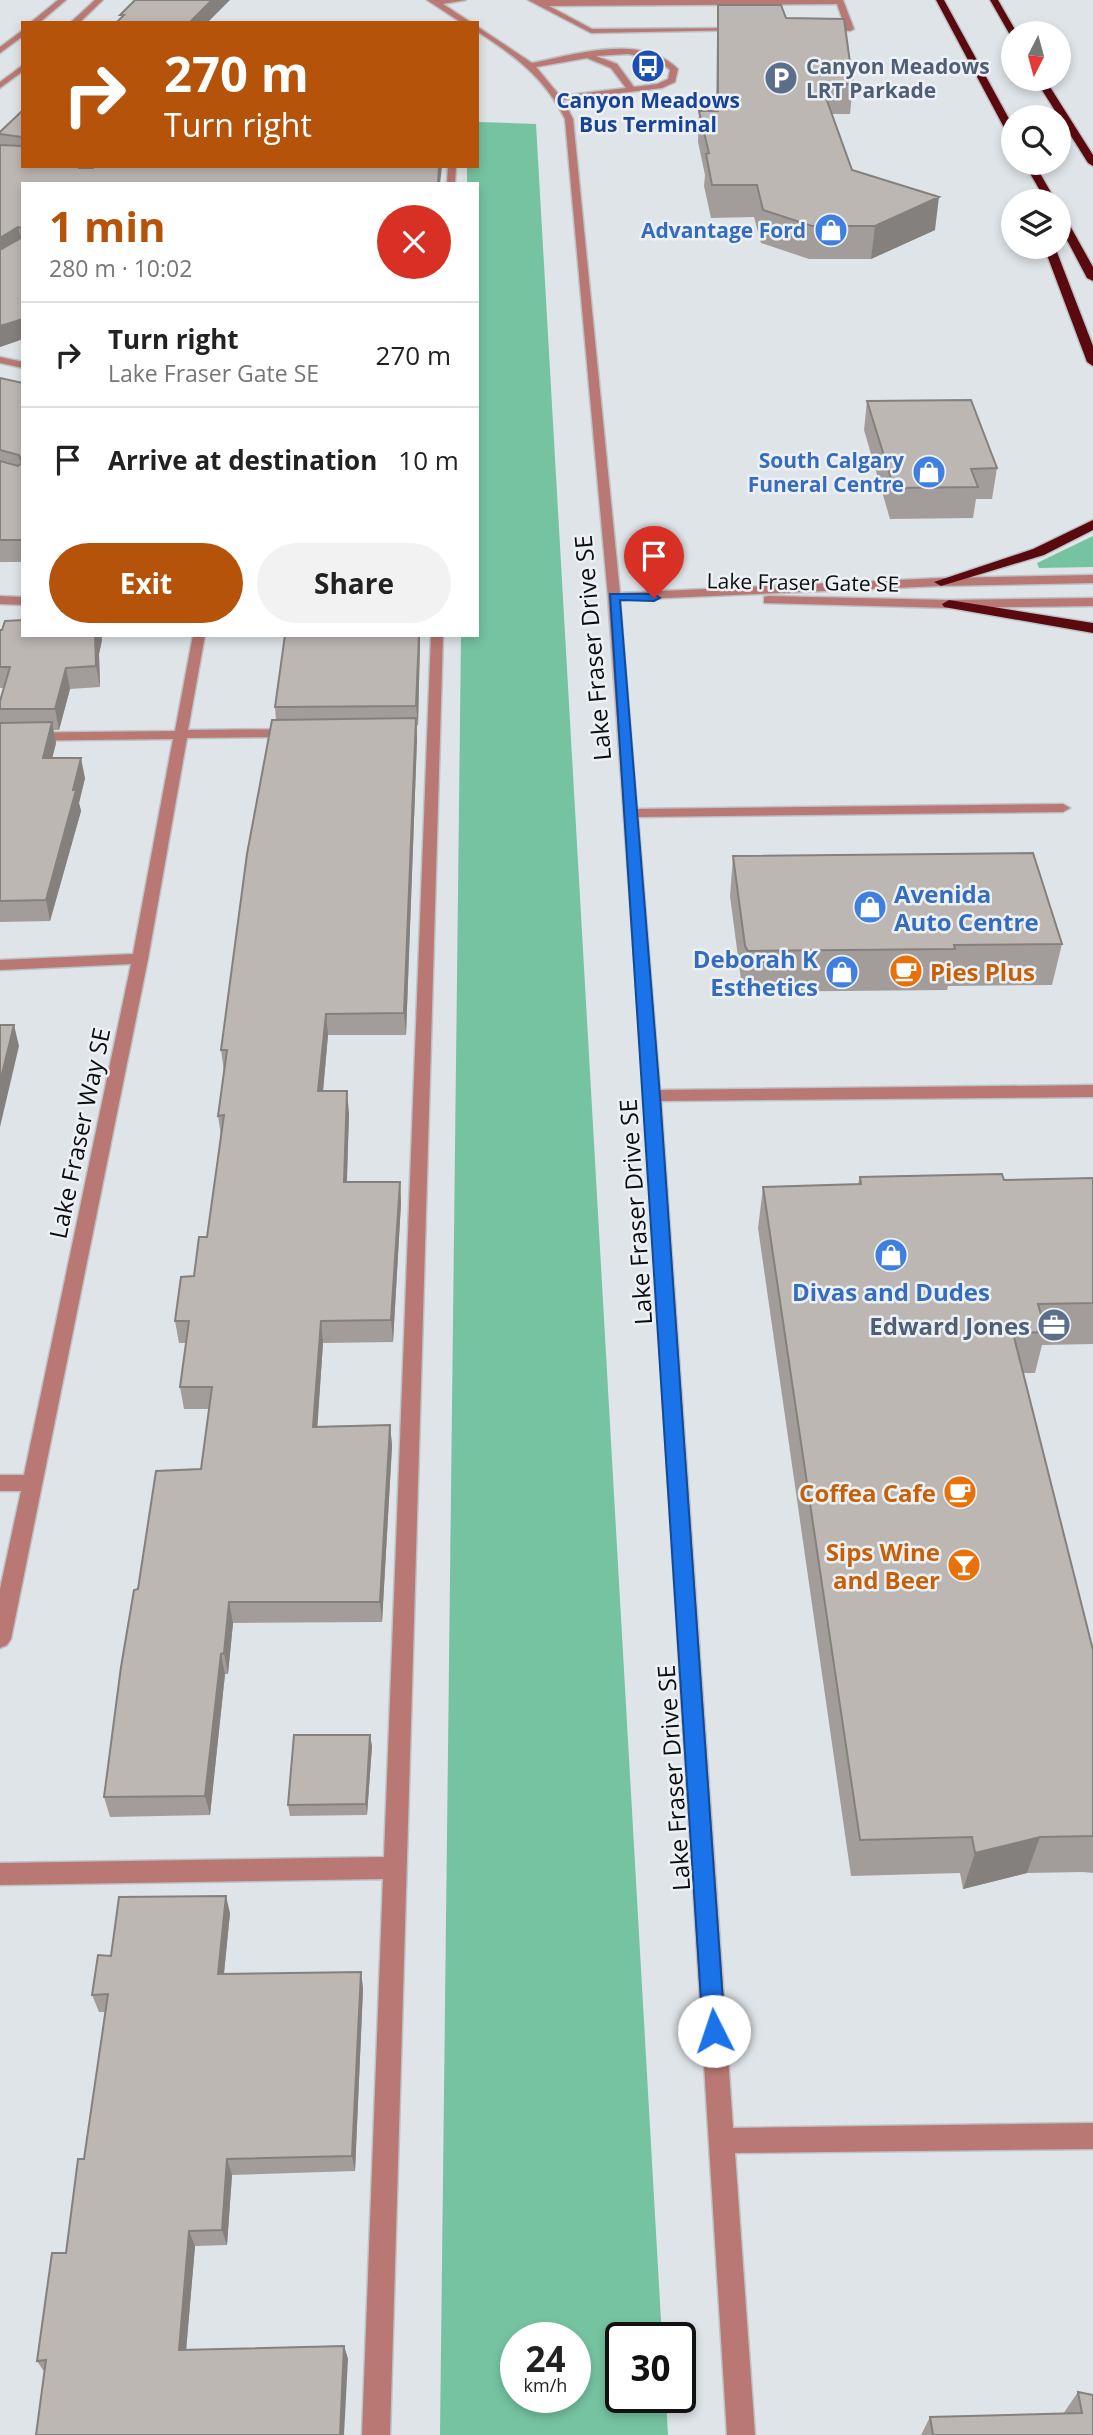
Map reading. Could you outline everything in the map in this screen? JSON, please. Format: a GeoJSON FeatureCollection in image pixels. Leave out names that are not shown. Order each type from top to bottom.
{"type":"FeatureCollection","features":[{"type":"Feature","properties":{"kind":"highway"},"geometry":{"type":"LineString","coordinates":[[940,0],[1001,113]]}},
{"type":"Feature","properties":{"kind":"highway"},"geometry":{"type":"LineString","coordinates":[[994,0],[1006,21]]}},
{"type":"Feature","properties":{"kind":"highway"},"geometry":{"type":"LineString","coordinates":[[1048,91],[1093,163]]}},
{"type":"Feature","properties":{"kind":"highway"},"geometry":{"type":"LineString","coordinates":[[1071,240],[1093,278]]}},
{"type":"Feature","properties":{"kind":"highway"},"geometry":{"type":"LineString","coordinates":[[1054,259],[1093,362]]}},
{"type":"Feature","properties":{"kind":"highway"},"geometry":{"type":"LineString","coordinates":[[941,582],[1020,561],[1070,540],[1093,524]]}},
{"type":"Feature","properties":{"kind":"highway"},"geometry":{"type":"LineString","coordinates":[[949,604],[1093,628]]}},
{"type":"Feature","properties":{"kind":"street"},"geometry":{"type":"LineString","coordinates":[[36,21],[62,0]]}},
{"type":"Feature","properties":{"kind":"street"},"geometry":{"type":"LineString","coordinates":[[76,21],[99,0]]}},
{"type":"Feature","properties":{"kind":"street"},"geometry":{"type":"LineString","coordinates":[[434,2],[462,0]]}},
{"type":"Feature","properties":{"kind":"street"},"geometry":{"type":"LineString","coordinates":[[535,2],[839,1],[850,29],[809,29]]}},
{"type":"Feature","properties":{"kind":"street"},"geometry":{"type":"LineString","coordinates":[[434,2],[465,21]]}},
{"type":"Feature","properties":{"kind":"street"},"geometry":{"type":"LineString","coordinates":[[535,2],[591,31],[755,30]]}},
{"type":"Feature","properties":{"kind":"street","name":"Lake Fraser Drive SE"},"geometry":{"type":"LineString","coordinates":[[479,30],[533,65],[560,98],[569,119],[614,597],[652,1096],[741,2435]]}},
{"type":"Feature","properties":{"kind":"street"},"geometry":{"type":"LineString","coordinates":[[0,51],[21,35]]}},
{"type":"Feature","properties":{"kind":"street"},"geometry":{"type":"LineString","coordinates":[[0,41],[21,42]]}},
{"type":"Feature","properties":{"kind":"street"},"geometry":{"type":"LineString","coordinates":[[533,65],[629,51],[658,56],[674,69],[672,80],[666,83],[632,90],[560,98]]}},
{"type":"Feature","properties":{"kind":"street"},"geometry":{"type":"LineString","coordinates":[[589,56],[614,66],[632,90]]}},
{"type":"Feature","properties":{"kind":"street"},"geometry":{"type":"LineString","coordinates":[[0,86],[21,69]]}},
{"type":"Feature","properties":{"kind":"street"},"geometry":{"type":"LineString","coordinates":[[0,360],[21,365]]}},
{"type":"Feature","properties":{"kind":"street","name":"Lake Fraser Gate SE"},"geometry":{"type":"LineString","coordinates":[[614,597],[941,582],[1093,579]]}},
{"type":"Feature","properties":{"kind":"street","name":"Lake Fraser Gate SE"},"geometry":{"type":"LineString","coordinates":[[614,597],[949,604],[1093,602]]}},
{"type":"Feature","properties":{"kind":"street"},"geometry":{"type":"LineString","coordinates":[[0,600],[21,601]]}},
{"type":"Feature","properties":{"kind":"street","name":"Lake Fraser Way SE"},"geometry":{"type":"LineString","coordinates":[[0,1639],[140,959],[199,637]]}},
{"type":"Feature","properties":{"kind":"street"},"geometry":{"type":"LineString","coordinates":[[376,2435],[426,732],[437,637]]}},
{"type":"Feature","properties":{"kind":"street"},"geometry":{"type":"LineString","coordinates":[[0,737],[310,733]]}},
{"type":"Feature","properties":{"kind":"street"},"geometry":{"type":"LineString","coordinates":[[630,813],[1063,808]]}},
{"type":"Feature","properties":{"kind":"street"},"geometry":{"type":"LineString","coordinates":[[0,965],[140,959]]}},
{"type":"Feature","properties":{"kind":"street"},"geometry":{"type":"LineString","coordinates":[[652,1096],[1093,1091]]}},
{"type":"Feature","properties":{"kind":"street"},"geometry":{"type":"LineString","coordinates":[[0,1483],[30,1483]]}},
{"type":"Feature","properties":{"kind":"street"},"geometry":{"type":"LineString","coordinates":[[0,1874],[394,1868]]}},
{"type":"Feature","properties":{"kind":"street"},"geometry":{"type":"LineString","coordinates":[[722,2141],[1093,2136]]}},
{"type":"Feature","properties":{"kind":"green space"},"geometry":{"type":"Polygon","coordinates":[[[479,122],[536,124],[661,2322],[605,2322],[605,2413],[667,2413],[668,2435],[440,2435],[461,637],[479,637],[479,182],[467,182],[467,168],[479,168],[479,122]]]}},
{"type":"Feature","properties":{"kind":"green space"},"geometry":{"type":"Polygon","coordinates":[[[1093,536],[1093,567],[1039,568],[1037,563],[1093,536]]]}},
{"type":"Feature","properties":{"kind":"building"},"geometry":{"type":"Polygon","coordinates":[[[135,0],[212,0],[191,21],[118,21],[124,15],[120,15],[135,0]]]}},
{"type":"Feature","properties":{"kind":"building"},"geometry":{"type":"Polygon","coordinates":[[[718,5],[781,5],[786,18],[844,19],[853,84],[821,84],[852,170],[939,197],[875,226],[812,226],[763,210],[757,185],[712,185],[706,154],[709,153],[699,111],[718,111],[718,5]]]}},
{"type":"Feature","properties":{"kind":"building"},"geometry":{"type":"Polygon","coordinates":[[[21,112],[21,137],[0,132],[21,112]]]}},
{"type":"Feature","properties":{"kind":"building"},"geometry":{"type":"Polygon","coordinates":[[[0,145],[21,146],[21,168],[439,168],[438,182],[21,182],[21,228],[0,238],[0,145]]]}},
{"type":"Feature","properties":{"kind":"building"},"geometry":{"type":"Polygon","coordinates":[[[21,238],[21,320],[0,326],[0,250],[21,238]]]}},
{"type":"Feature","properties":{"kind":"building"},"geometry":{"type":"Polygon","coordinates":[[[0,378],[21,383],[21,460],[19,455],[0,450],[0,378]]]}},
{"type":"Feature","properties":{"kind":"building"},"geometry":{"type":"Polygon","coordinates":[[[971,400],[997,468],[971,469],[978,487],[894,488],[867,401],[971,400]]]}},
{"type":"Feature","properties":{"kind":"building"},"geometry":{"type":"Polygon","coordinates":[[[0,461],[18,466],[21,464],[21,540],[0,540],[0,461]]]}},
{"type":"Feature","properties":{"kind":"building"},"geometry":{"type":"Polygon","coordinates":[[[21,620],[21,637],[95,637],[96,666],[66,668],[55,709],[0,709],[10,667],[0,667],[0,630],[5,621],[21,620]]]}},
{"type":"Feature","properties":{"kind":"building"},"geometry":{"type":"Polygon","coordinates":[[[285,637],[419,637],[416,706],[275,707],[285,637]]]}},
{"type":"Feature","properties":{"kind":"building"},"geometry":{"type":"Polygon","coordinates":[[[416,718],[404,1013],[326,1014],[318,1091],[347,1091],[344,1182],[400,1182],[391,1320],[321,1321],[313,1427],[390,1425],[380,1602],[229,1602],[205,1796],[104,1797],[121,1667],[134,1590],[138,1589],[156,1471],[201,1469],[212,1387],[180,1387],[189,1321],[175,1321],[181,1277],[194,1276],[199,1237],[207,1237],[224,1115],[218,1116],[227,1050],[221,1050],[247,854],[272,720],[416,718]]]}},
{"type":"Feature","properties":{"kind":"building"},"geometry":{"type":"Polygon","coordinates":[[[52,722],[43,758],[81,758],[73,790],[76,790],[46,900],[0,901],[0,723],[52,722]]]}},
{"type":"Feature","properties":{"kind":"building"},"geometry":{"type":"Polygon","coordinates":[[[1033,853],[1062,944],[954,945],[955,949],[748,951],[745,946],[733,856],[1033,853]]]}},
{"type":"Feature","properties":{"kind":"building"},"geometry":{"type":"Polygon","coordinates":[[[0,1025],[14,1025],[0,1082],[0,1025]]]}},
{"type":"Feature","properties":{"kind":"building"},"geometry":{"type":"Polygon","coordinates":[[[1002,1174],[1004,1180],[1093,1178],[1093,1303],[1038,1304],[1046,1332],[1013,1333],[1093,1650],[1093,1836],[1040,1837],[975,1853],[972,1837],[860,1840],[763,1187],[861,1184],[860,1177],[1002,1174]]]}},
{"type":"Feature","properties":{"kind":"building"},"geometry":{"type":"Polygon","coordinates":[[[294,1735],[370,1735],[366,1804],[288,1805],[294,1735]]]}},
{"type":"Feature","properties":{"kind":"building"},"geometry":{"type":"Polygon","coordinates":[[[226,1896],[218,1974],[361,1972],[352,2156],[227,2159],[222,2230],[189,2231],[179,2350],[344,2346],[340,2435],[36,2435],[46,2360],[37,2361],[52,2253],[66,2253],[78,2159],[84,2159],[108,1994],[92,1995],[98,1955],[111,1956],[119,1897],[226,1896]]]}},
{"type":"Feature","properties":{"kind":"building"},"geometry":{"type":"Polygon","coordinates":[[[1078,2392],[1093,2395],[1093,2435],[933,2435],[930,2417],[1082,2413],[1078,2392]]]}},
{"type":"Feature","properties":{"kind":"place","name":"Canyon Meadows Bus Terminal"},"geometry":{"type":"Point","coordinates":[648,66]}},
{"type":"Feature","properties":{"kind":"place","name":"Canyon Meadows LRT Parkade"},"geometry":{"type":"Point","coordinates":[781,78]}},
{"type":"Feature","properties":{"kind":"place","name":"Advantage Ford"},"geometry":{"type":"Point","coordinates":[831,230]}},
{"type":"Feature","properties":{"kind":"place","name":"South Calgary Funeral Centre"},"geometry":{"type":"Point","coordinates":[929,472]}},
{"type":"Feature","properties":{"kind":"place","name":"Avenida Auto Centre"},"geometry":{"type":"Point","coordinates":[870,907]}},
{"type":"Feature","properties":{"kind":"place","name":"Pies Plus"},"geometry":{"type":"Point","coordinates":[906,971]}},
{"type":"Feature","properties":{"kind":"place","name":"Deborah K Esthetics"},"geometry":{"type":"Point","coordinates":[842,972]}},
{"type":"Feature","properties":{"kind":"place","name":"Divas and Dudes"},"geometry":{"type":"Point","coordinates":[891,1255]}},
{"type":"Feature","properties":{"kind":"place","name":"Edward Jones"},"geometry":{"type":"Point","coordinates":[1054,1325]}},
{"type":"Feature","properties":{"kind":"place","name":"Coffea Cafe"},"geometry":{"type":"Point","coordinates":[960,1492]}},
{"type":"Feature","properties":{"kind":"place","name":"Sips Wine and Beer"},"geometry":{"type":"Point","coordinates":[964,1565]}},
{"type":"Feature","properties":{"kind":"route"},"geometry":{"type":"LineString","coordinates":[[654,598],[614,597],[652,1096],[714,2031]]}}]}
